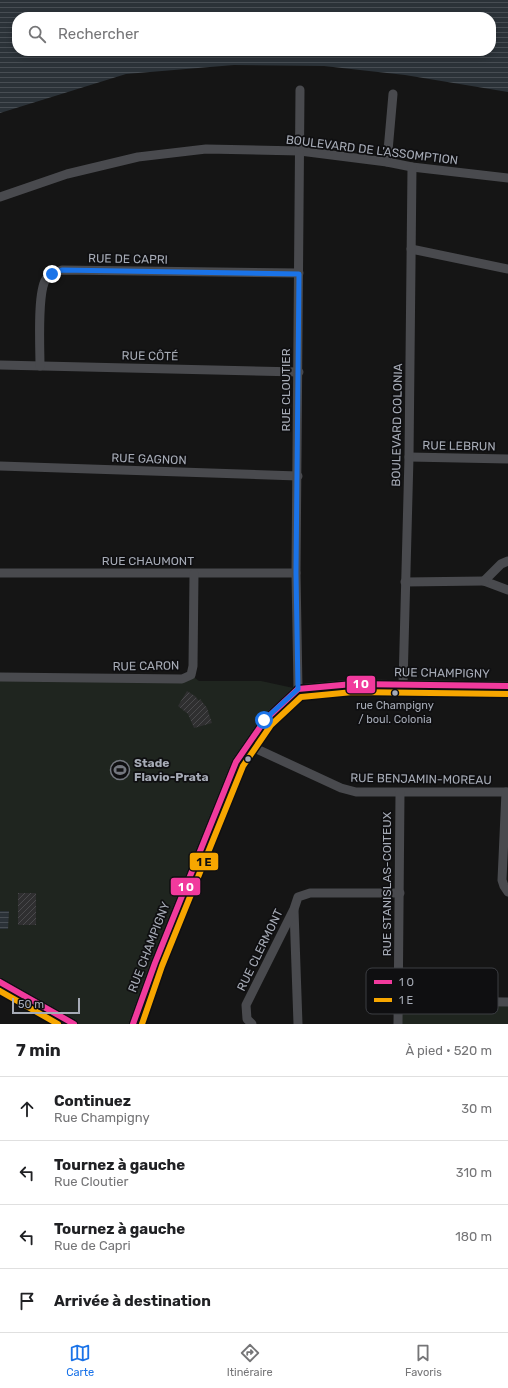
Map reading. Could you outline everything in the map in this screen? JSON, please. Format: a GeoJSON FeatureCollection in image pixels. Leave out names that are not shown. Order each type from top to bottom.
{"type":"FeatureCollection","features":[{"type":"Feature","properties":{"kind":"street","name":"RUE CLOUTIER"},"geometry":{"type":"LineString","coordinates":[[298,689],[296,573],[300,90]]}},
{"type":"Feature","properties":{"kind":"street"},"geometry":{"type":"LineString","coordinates":[[387,162],[393,94]]}},
{"type":"Feature","properties":{"kind":"street","name":"BOULEVARD DE L'ASSOMPTION"},"geometry":{"type":"LineString","coordinates":[[0,197],[67,174],[138,157],[206,149],[300,151],[387,162],[412,167],[508,178]]}},
{"type":"Feature","properties":{"kind":"street","name":"BOULEVARD COLONIA"},"geometry":{"type":"LineString","coordinates":[[404,684],[405,582],[409,457],[412,167]]}},
{"type":"Feature","properties":{"kind":"street"},"geometry":{"type":"LineString","coordinates":[[411,249],[508,269]]}},
{"type":"Feature","properties":{"kind":"street","name":"RUE DE CAPRI"},"geometry":{"type":"LineString","coordinates":[[40,366],[41,292],[46,279],[52,274],[62,270],[299,274]]}},
{"type":"Feature","properties":{"kind":"street","name":"RUE CÔTÉ"},"geometry":{"type":"LineString","coordinates":[[0,365],[298,372]]}},
{"type":"Feature","properties":{"kind":"street","name":"RUE LEBRUN"},"geometry":{"type":"LineString","coordinates":[[409,457],[508,459]]}},
{"type":"Feature","properties":{"kind":"street","name":"RUE GAGNON"},"geometry":{"type":"LineString","coordinates":[[0,466],[298,476]]}},
{"type":"Feature","properties":{"kind":"street"},"geometry":{"type":"LineString","coordinates":[[484,581],[501,564],[508,561]]}},
{"type":"Feature","properties":{"kind":"street","name":"RUE CHAUMONT"},"geometry":{"type":"LineString","coordinates":[[0,573],[296,573]]}},
{"type":"Feature","properties":{"kind":"street","name":"RUE CARON"},"geometry":{"type":"LineString","coordinates":[[0,677],[182,679],[191,675],[193,666],[194,574]]}},
{"type":"Feature","properties":{"kind":"street"},"geometry":{"type":"LineString","coordinates":[[405,582],[484,581],[508,590]]}},
{"type":"Feature","properties":{"kind":"street","name":"RUE CHAMPIGNY"},"geometry":{"type":"LineString","coordinates":[[133,1024],[155,963],[236,762],[264,720],[298,689],[353,684],[508,686]]}},
{"type":"Feature","properties":{"kind":"street","name":"RUE BENJAMIN-MOREAU"},"geometry":{"type":"LineString","coordinates":[[248,745],[341,788],[356,792],[507,792]]}},
{"type":"Feature","properties":{"kind":"street"},"geometry":{"type":"LineString","coordinates":[[507,792],[502,880],[508,892]]}},
{"type":"Feature","properties":{"kind":"street","name":"RUE STANISLAS-COITEUX"},"geometry":{"type":"LineString","coordinates":[[399,968],[400,793]]}},
{"type":"Feature","properties":{"kind":"street","name":"RUE CLERMONT"},"geometry":{"type":"LineString","coordinates":[[252,1024],[247,1019],[246,1005],[294,909],[298,897],[310,893],[400,893]]}},
{"type":"Feature","properties":{"kind":"street","name":"RUE CLERMONT"},"geometry":{"type":"LineString","coordinates":[[294,909],[298,1024]]}},
{"type":"Feature","properties":{"kind":"street"},"geometry":{"type":"LineString","coordinates":[[0,982],[74,1024]]}},
{"type":"Feature","properties":{"kind":"street"},"geometry":{"type":"LineString","coordinates":[[498,1002],[508,1002]]}},
{"type":"Feature","properties":{"kind":"street","name":"RUE STANISLAS-COITEUX"},"geometry":{"type":"LineString","coordinates":[[398,1014],[398,1024]]}},
{"type":"Feature","properties":{"kind":"shaded area"},"geometry":{"type":"Polygon","coordinates":[[[0,0],[508,0],[508,92],[405,75],[324,66],[234,65],[126,74],[0,113],[0,0]]]}},
{"type":"Feature","properties":{"kind":"shaded area"},"geometry":{"type":"Polygon","coordinates":[[[191,675],[199,681],[261,681],[298,689],[248,745],[134,1024],[74,1024],[0,982],[0,677],[191,675]]]}},
{"type":"Feature","properties":{"kind":"shaded area"},"geometry":{"type":"Polygon","coordinates":[[[0,911],[9,911],[8,929],[0,929],[0,911]]]}},
{"type":"Feature","properties":{"kind":"shaded area"},"geometry":{"type":"Polygon","coordinates":[[[498,1002],[508,1002],[508,1024],[399,1024],[399,1014],[498,1014],[498,1002]]]}},
{"type":"Feature","properties":{"kind":"building"},"geometry":{"type":"Polygon","coordinates":[[[187,691],[195,696],[199,701],[200,699],[207,708],[212,723],[194,728],[188,714],[178,706],[187,691]]]}},
{"type":"Feature","properties":{"kind":"building"},"geometry":{"type":"Polygon","coordinates":[[[18,893],[36,893],[36,925],[18,925],[18,893]]]}},
{"type":"Feature","properties":{"kind":"transit line"},"geometry":{"type":"LineString","coordinates":[[133,1024],[155,963],[236,762],[265,720],[298,689],[353,684],[508,686]]}},
{"type":"Feature","properties":{"kind":"transit line"},"geometry":{"type":"LineString","coordinates":[[142,1024],[162,966],[243,766],[271,725],[301,697],[353,692],[508,694]]}},
{"type":"Feature","properties":{"kind":"transit line"},"geometry":{"type":"LineString","coordinates":[[0,982],[74,1024]]}},
{"type":"Feature","properties":{"kind":"transit line"},"geometry":{"type":"LineString","coordinates":[[0,991],[58,1024]]}},
{"type":"Feature","properties":{"kind":"place","name":"rue Champigny / boul. Colonia"},"geometry":{"type":"Point","coordinates":[395,693]}},
{"type":"Feature","properties":{"kind":"place","name":"Stade Flavio-Prata"},"geometry":{"type":"Point","coordinates":[120,770]}},
{"type":"Feature","properties":{"kind":"route"},"geometry":{"type":"LineString","coordinates":[[52,274],[62,270],[299,274],[296,573],[298,689],[264,720]]}}]}
